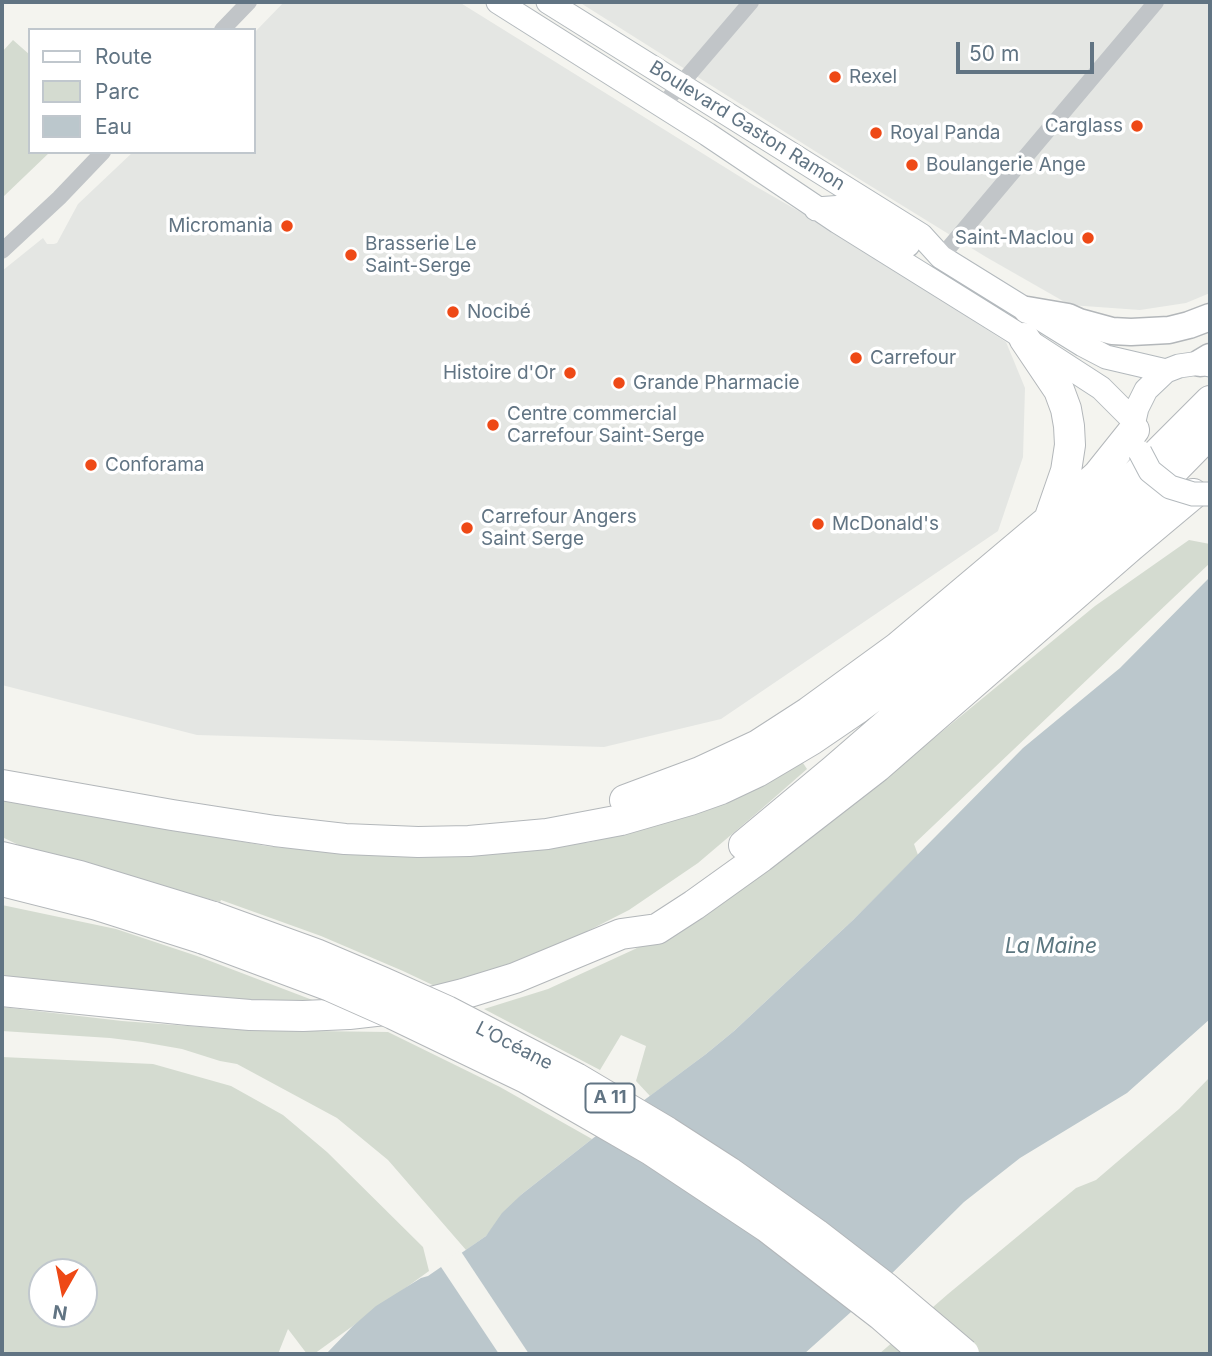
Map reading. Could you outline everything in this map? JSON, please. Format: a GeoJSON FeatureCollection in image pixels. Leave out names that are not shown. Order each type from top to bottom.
{"type":"FeatureCollection","features":[{"type":"Feature","properties":{"kind":"highway"},"geometry":{"type":"LineString","coordinates":[[1049,520],[1066,471],[1070,445],[1069,426],[1059,390],[1026,324],[1068,317],[1112,331],[1131,332],[1169,330],[1210,317]]}},
{"type":"Feature","properties":{"kind":"highway"},"geometry":{"type":"LineString","coordinates":[[2,785],[275,831],[345,839],[418,842],[547,834],[621,820],[690,800],[757,772],[858,708],[919,661],[1134,477],[1210,401]]}},
{"type":"Feature","properties":{"kind":"highway"},"geometry":{"type":"LineString","coordinates":[[2,991],[250,1015],[349,1014],[411,1007],[463,994],[515,978],[621,934],[732,855],[834,770],[1155,489],[1210,433]]}},
{"type":"Feature","properties":{"kind":"highway"},"geometry":{"type":"LineString","coordinates":[[503,837],[534,821],[614,803],[651,791],[701,772],[758,745],[809,712],[897,648],[1049,520],[1098,475],[1136,434]]}},
{"type":"Feature","properties":{"kind":"highway"},"geometry":{"type":"LineString","coordinates":[[621,934],[657,929],[761,857],[877,767],[1143,535],[1205,494]]}},
{"type":"Feature","properties":{"kind":"highway","name":"L’Océane"},"geometry":{"type":"LineString","coordinates":[[2,857],[80,876],[209,928],[280,967],[393,1014],[514,1072],[662,1157],[767,1227],[871,1307],[926,1354]]}},
{"type":"Feature","properties":{"kind":"highway","name":"L’Océane"},"geometry":{"type":"LineString","coordinates":[[2,881],[316,954],[521,1048],[633,1112],[729,1172],[886,1288],[964,1354]]}},
{"type":"Feature","properties":{"kind":"main road","name":"Boulevard Gaston Ramon"},"geometry":{"type":"LineString","coordinates":[[498,2],[662,106],[816,209],[1026,324],[1083,345],[1106,357],[1166,371]]}},
{"type":"Feature","properties":{"kind":"main road","name":"Boulevard Gaston Ramon"},"geometry":{"type":"LineString","coordinates":[[548,2],[921,235],[941,257],[1101,387],[1136,434],[1150,471],[1170,487],[1205,494]]}},
{"type":"Feature","properties":{"kind":"main road","name":"Boulevard Gaston Ramon"},"geometry":{"type":"LineString","coordinates":[[816,209],[844,208],[919,251],[941,257]]}},
{"type":"Feature","properties":{"kind":"main road"},"geometry":{"type":"LineString","coordinates":[[1136,434],[1137,408],[1146,390],[1166,371],[1207,361]]}},
{"type":"Feature","properties":{"kind":"street"},"geometry":{"type":"LineString","coordinates":[[224,28],[249,2]]}},
{"type":"Feature","properties":{"kind":"street"},"geometry":{"type":"LineString","coordinates":[[662,106],[751,2]]}},
{"type":"Feature","properties":{"kind":"street"},"geometry":{"type":"LineString","coordinates":[[941,257],[1156,2]]}},
{"type":"Feature","properties":{"kind":"street"},"geometry":{"type":"LineString","coordinates":[[2,251],[101,154]]}},
{"type":"Feature","properties":{"kind":"shaded area"},"geometry":{"type":"Polygon","coordinates":[[[284,2],[459,2],[755,186],[856,244],[1006,342],[1025,388],[1023,457],[998,531],[721,719],[604,747],[197,735],[2,685],[2,271],[43,238],[47,244],[57,243],[78,204],[131,154],[256,154],[256,31],[284,2]]]}},
{"type":"Feature","properties":{"kind":"shaded area"},"geometry":{"type":"Polygon","coordinates":[[[579,2],[1210,2],[1210,293],[1186,303],[1140,310],[1070,305],[856,177],[579,2]]]}},
{"type":"Feature","properties":{"kind":"green space"},"geometry":{"type":"Polygon","coordinates":[[[13,40],[28,53],[28,154],[48,154],[2,198],[2,52],[13,40]]]}},
{"type":"Feature","properties":{"kind":"green space"},"geometry":{"type":"Polygon","coordinates":[[[1189,540],[1210,544],[1210,563],[914,844],[918,855],[853,920],[734,1031],[650,1096],[636,1081],[646,1046],[621,1035],[600,1070],[484,1009],[548,989],[635,949],[703,910],[883,780],[1095,606],[1189,540]]]}},
{"type":"Feature","properties":{"kind":"green space"},"geometry":{"type":"Polygon","coordinates":[[[803,763],[807,769],[698,863],[629,910],[564,943],[514,964],[439,988],[321,936],[221,900],[220,902],[178,891],[27,849],[2,837],[2,799],[266,846],[360,855],[486,855],[591,842],[685,817],[752,790],[803,763]]]}},
{"type":"Feature","properties":{"kind":"green space"},"geometry":{"type":"Polygon","coordinates":[[[2,905],[116,929],[197,956],[323,1004],[262,1003],[2,978],[2,905]]]}},
{"type":"Feature","properties":{"kind":"green space"},"geometry":{"type":"Polygon","coordinates":[[[2,1007],[122,1021],[242,1030],[388,1032],[500,1087],[592,1139],[522,1194],[486,1236],[466,1250],[388,1160],[337,1118],[237,1064],[182,1049],[142,1042],[2,1031],[2,1007]]]}},
{"type":"Feature","properties":{"kind":"green space"},"geometry":{"type":"Polygon","coordinates":[[[2,1057],[153,1064],[231,1086],[283,1115],[327,1152],[423,1247],[429,1271],[314,1354],[307,1354],[288,1329],[278,1354],[2,1354],[2,1057]]]}},
{"type":"Feature","properties":{"kind":"green space"},"geometry":{"type":"Polygon","coordinates":[[[1210,1077],[1210,1354],[879,1354],[1076,1188],[1096,1180],[1179,1109],[1210,1077]]]}},
{"type":"Feature","properties":{"kind":"water","name":"La Maine"},"geometry":{"type":"Polygon","coordinates":[[[1210,577],[1210,1019],[1127,1093],[1020,1158],[964,1202],[870,1295],[804,1354],[326,1354],[376,1306],[428,1276],[486,1236],[502,1213],[522,1194],[734,1031],[853,920],[1023,748],[1120,668],[1210,577]]]}},
{"type":"Feature","properties":{"kind":"pier"},"geometry":{"type":"Polygon","coordinates":[[[460,1250],[529,1354],[499,1354],[439,1264],[460,1250]]]}},
{"type":"Feature","properties":{"kind":"place","name":"Rexel"},"geometry":{"type":"Point","coordinates":[835,77]}},
{"type":"Feature","properties":{"kind":"place","name":"Carglass"},"geometry":{"type":"Point","coordinates":[1137,126]}},
{"type":"Feature","properties":{"kind":"place","name":"Royal Panda"},"geometry":{"type":"Point","coordinates":[876,133]}},
{"type":"Feature","properties":{"kind":"place","name":"Boulangerie Ange"},"geometry":{"type":"Point","coordinates":[912,165]}},
{"type":"Feature","properties":{"kind":"place","name":"Micromania"},"geometry":{"type":"Point","coordinates":[287,226]}},
{"type":"Feature","properties":{"kind":"place","name":"Saint-Maclou"},"geometry":{"type":"Point","coordinates":[1088,238]}},
{"type":"Feature","properties":{"kind":"place","name":"Brasserie Le Saint-Serge"},"geometry":{"type":"Point","coordinates":[351,255]}},
{"type":"Feature","properties":{"kind":"place","name":"Nocibé"},"geometry":{"type":"Point","coordinates":[453,312]}},
{"type":"Feature","properties":{"kind":"place","name":"Carrefour"},"geometry":{"type":"Point","coordinates":[856,358]}},
{"type":"Feature","properties":{"kind":"place","name":"Histoire d'Or"},"geometry":{"type":"Point","coordinates":[570,373]}},
{"type":"Feature","properties":{"kind":"place","name":"Grande Pharmacie"},"geometry":{"type":"Point","coordinates":[619,383]}},
{"type":"Feature","properties":{"kind":"place","name":"Centre commercial Carrefour Saint-Serge"},"geometry":{"type":"Point","coordinates":[493,425]}},
{"type":"Feature","properties":{"kind":"place","name":"Conforama"},"geometry":{"type":"Point","coordinates":[91,465]}},
{"type":"Feature","properties":{"kind":"place","name":"McDonald's"},"geometry":{"type":"Point","coordinates":[818,524]}},
{"type":"Feature","properties":{"kind":"place","name":"Carrefour Angers Saint Serge"},"geometry":{"type":"Point","coordinates":[467,528]}}]}
